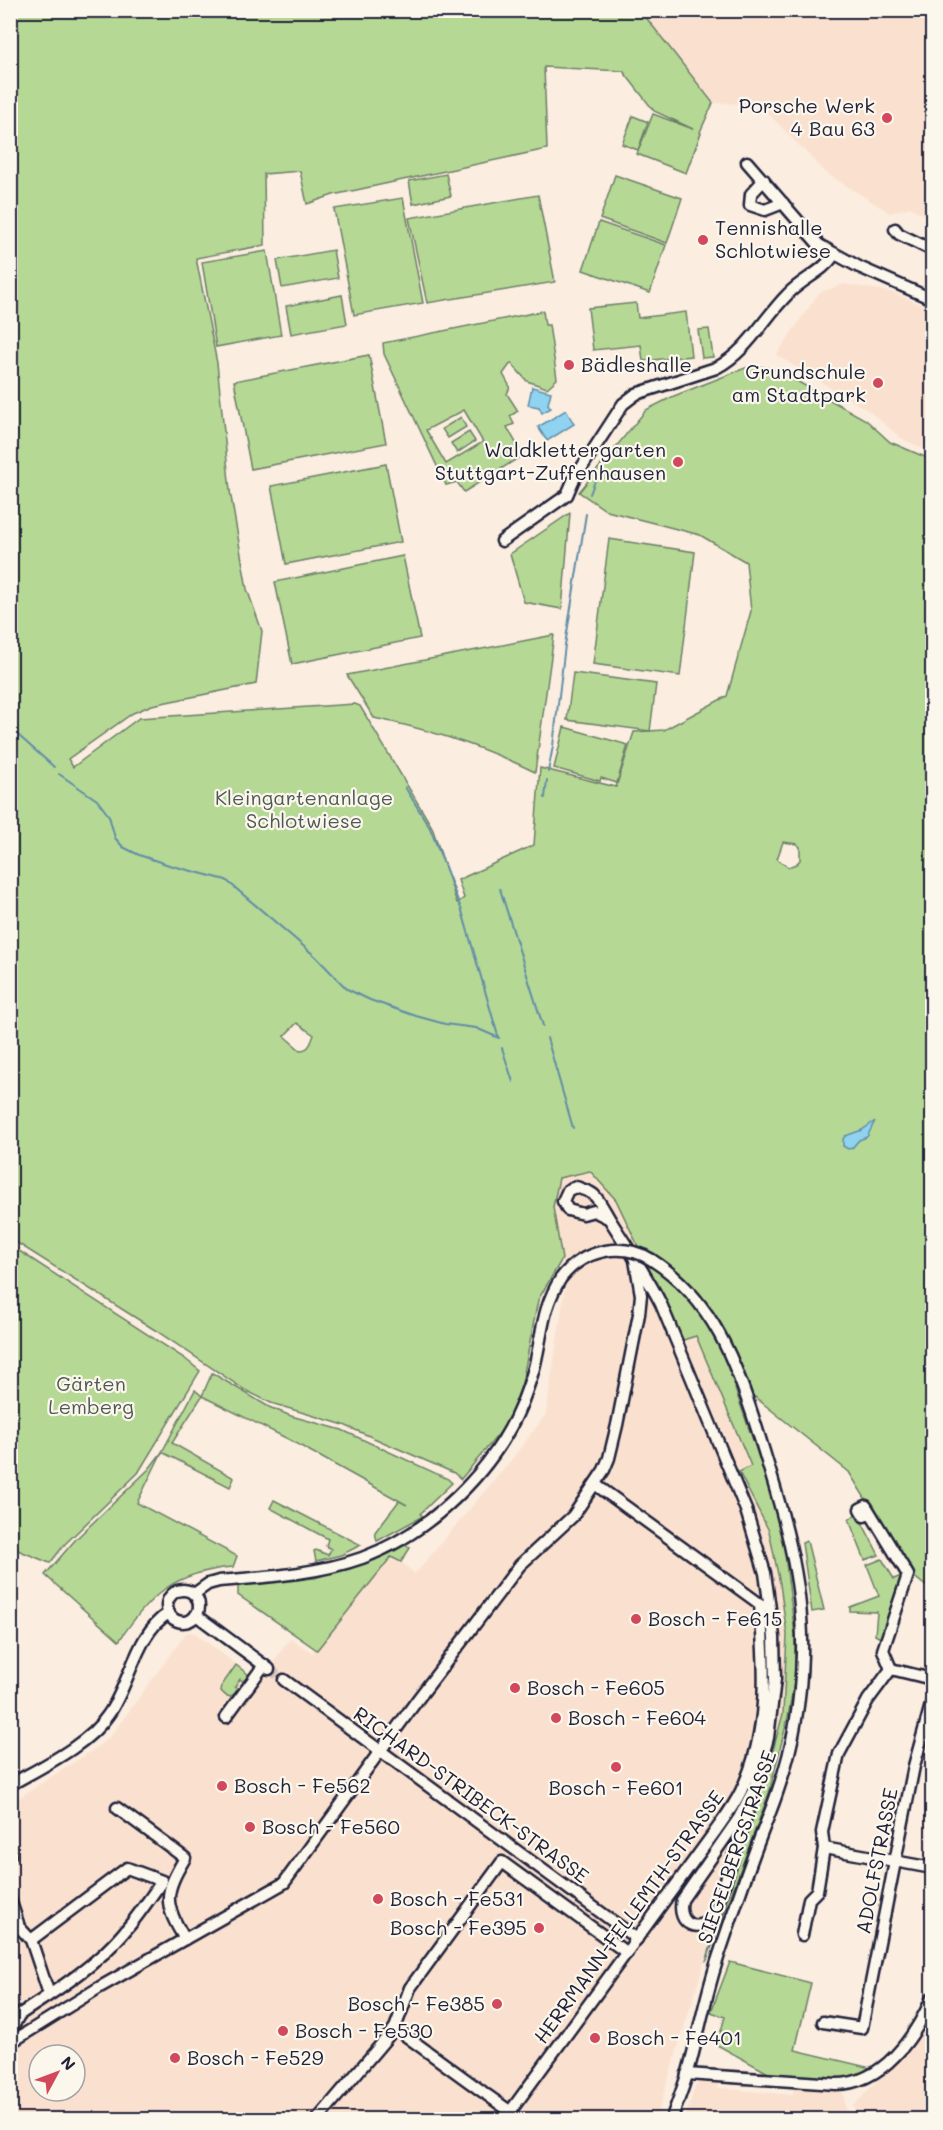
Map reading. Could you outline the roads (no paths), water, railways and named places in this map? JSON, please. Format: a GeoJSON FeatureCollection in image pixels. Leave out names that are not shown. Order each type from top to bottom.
{"type":"FeatureCollection","features":[{"type":"Feature","properties":{"kind":"street"},"geometry":{"type":"LineString","coordinates":[[747,162],[819,245],[834,255],[933,299]]}},
{"type":"Feature","properties":{"kind":"street"},"geometry":{"type":"LineString","coordinates":[[764,180],[751,194],[750,205],[765,210],[783,204]]}},
{"type":"Feature","properties":{"kind":"street"},"geometry":{"type":"LineString","coordinates":[[895,229],[899,234],[933,250]]}},
{"type":"Feature","properties":{"kind":"street"},"geometry":{"type":"LineString","coordinates":[[502,542],[567,495],[573,481],[623,404],[636,394],[726,363],[745,347],[788,294],[823,267],[834,255]]}},
{"type":"Feature","properties":{"kind":"street"},"geometry":{"type":"LineString","coordinates":[[608,1218],[651,1286],[674,1333],[746,1510],[765,1573],[774,1637],[775,1679],[768,1738],[732,1863],[715,1913],[709,1923],[701,1926],[692,1925],[683,1919],[679,1910],[681,1900],[739,1818],[752,1793]]}},
{"type":"Feature","properties":{"kind":"street","name":"SIEGELBERGSTRASSE"},"geometry":{"type":"LineString","coordinates":[[194,1594],[208,1584],[219,1581],[315,1570],[361,1558],[403,1538],[444,1508],[478,1475],[517,1414],[535,1365],[546,1305],[561,1278],[580,1260],[592,1254],[610,1250],[626,1250],[652,1260],[670,1272],[694,1296],[720,1331],[731,1355],[745,1392],[789,1537],[797,1578],[801,1627],[801,1683],[792,1739],[778,1790],[717,1960],[687,2073],[671,2120]]}},
{"type":"Feature","properties":{"kind":"street"},"geometry":{"type":"LineString","coordinates":[[10,2043],[100,1987],[284,1883],[519,1565],[573,1516],[596,1485],[609,1458],[639,1314],[640,1295],[635,1260]]}},
{"type":"Feature","properties":{"kind":"street","name":"HERRMANN-FELLEMTH-STRASSE"},"geometry":{"type":"LineString","coordinates":[[508,2116],[714,1833],[741,1791],[760,1741],[765,1672],[760,1604],[596,1485]]}},
{"type":"Feature","properties":{"kind":"street"},"geometry":{"type":"LineString","coordinates":[[871,1514],[908,1575],[883,1650],[891,1669]]}},
{"type":"Feature","properties":{"kind":"street"},"geometry":{"type":"LineString","coordinates":[[184,1590],[194,1594],[199,1604],[196,1615],[182,1622],[172,1617],[169,1613],[168,1602],[174,1593],[184,1590]]}},
{"type":"Feature","properties":{"kind":"street"},"geometry":{"type":"LineString","coordinates":[[10,1785],[61,1755],[98,1727],[116,1704],[149,1631],[159,1619],[169,1613]]}},
{"type":"Feature","properties":{"kind":"street"},"geometry":{"type":"LineString","coordinates":[[196,1615],[266,1667],[226,1717]]}},
{"type":"Feature","properties":{"kind":"street"},"geometry":{"type":"LineString","coordinates":[[891,1669],[933,1679]]}},
{"type":"Feature","properties":{"kind":"street"},"geometry":{"type":"LineString","coordinates":[[802,1935],[809,1899],[817,1891],[824,1848],[822,1832],[839,1754],[868,1700],[891,1669]]}},
{"type":"Feature","properties":{"kind":"street","name":"RICHARD-STRIBECK-STRASSE"},"geometry":{"type":"LineString","coordinates":[[284,1680],[637,1939]]}},
{"type":"Feature","properties":{"kind":"street","name":"ADOLFSTRASSE"},"geometry":{"type":"LineString","coordinates":[[823,2022],[862,2028],[914,1766],[933,1701]]}},
{"type":"Feature","properties":{"kind":"street"},"geometry":{"type":"LineString","coordinates":[[117,1808],[184,1858],[172,1879],[168,1894],[169,1906],[175,1923],[185,1939]]}},
{"type":"Feature","properties":{"kind":"street"},"geometry":{"type":"LineString","coordinates":[[824,1848],[933,1869]]}},
{"type":"Feature","properties":{"kind":"street"},"geometry":{"type":"LineString","coordinates":[[715,1853],[721,1850],[727,1851],[732,1863]]}},
{"type":"Feature","properties":{"kind":"street"},"geometry":{"type":"LineString","coordinates":[[316,2120],[394,2028],[410,1988],[502,1862],[627,1953]]}},
{"type":"Feature","properties":{"kind":"street"},"geometry":{"type":"LineString","coordinates":[[10,2026],[15,2023],[19,2015],[85,1970],[107,1951],[127,1929],[162,1881],[127,1868],[31,1940]]}},
{"type":"Feature","properties":{"kind":"street"},"geometry":{"type":"LineString","coordinates":[[10,1899],[14,1920],[31,1940],[49,1994]]}},
{"type":"Feature","properties":{"kind":"street"},"geometry":{"type":"LineString","coordinates":[[687,2073],[836,2084],[858,2082],[880,2070],[907,2042],[933,1998]]}},
{"type":"Feature","properties":{"kind":"street"},"geometry":{"type":"LineString","coordinates":[[394,2028],[485,2093],[508,2116]]}},
{"type":"Feature","properties":{"kind":"water"},"geometry":{"type":"Polygon","coordinates":[[[532,387],[551,392],[548,404],[551,408],[542,413],[539,407],[528,405],[532,387]]]}},
{"type":"Feature","properties":{"kind":"water"},"geometry":{"type":"Polygon","coordinates":[[[566,410],[574,424],[547,441],[538,427],[566,410]]]}},
{"type":"Feature","properties":{"kind":"water"},"geometry":{"type":"Polygon","coordinates":[[[875,1121],[867,1137],[859,1140],[852,1148],[848,1149],[843,1146],[845,1136],[862,1130],[875,1121]]]}},
{"type":"Feature","properties":{"kind":"waterway"},"geometry":{"type":"LineString","coordinates":[[590,494],[596,478]]}},
{"type":"Feature","properties":{"kind":"waterway"},"geometry":{"type":"LineString","coordinates":[[548,772],[586,514]]}},
{"type":"Feature","properties":{"kind":"waterway"},"geometry":{"type":"LineString","coordinates":[[10,728],[54,767]]}},
{"type":"Feature","properties":{"kind":"waterway"},"geometry":{"type":"LineString","coordinates":[[59,774],[97,800],[109,816],[115,838],[123,847],[169,865],[226,880],[315,956],[347,989],[370,1000],[416,1016],[445,1024],[476,1028],[499,1038]]}},
{"type":"Feature","properties":{"kind":"waterway"},"geometry":{"type":"LineString","coordinates":[[545,798],[547,780]]}},
{"type":"Feature","properties":{"kind":"waterway"},"geometry":{"type":"LineString","coordinates":[[405,787],[430,828],[462,911],[498,1036]]}},
{"type":"Feature","properties":{"kind":"waterway"},"geometry":{"type":"LineString","coordinates":[[500,889],[543,1026]]}},
{"type":"Feature","properties":{"kind":"waterway"},"geometry":{"type":"LineString","coordinates":[[547,1038],[573,1128]]}},
{"type":"Feature","properties":{"kind":"waterway"},"geometry":{"type":"LineString","coordinates":[[502,1048],[513,1082]]}},
{"type":"Feature","properties":{"kind":"tunnel"},"geometry":{"type":"LineString","coordinates":[[269,1669],[284,1680]]}},
{"type":"Feature","properties":{"kind":"place","name":"Porsche Werk 4 Bau 63"},"geometry":{"type":"Point","coordinates":[887,118]}},
{"type":"Feature","properties":{"kind":"place","name":"Tennishalle Schlotwiese"},"geometry":{"type":"Point","coordinates":[703,240]}},
{"type":"Feature","properties":{"kind":"place","name":"Bädleshalle"},"geometry":{"type":"Point","coordinates":[569,365]}},
{"type":"Feature","properties":{"kind":"place","name":"Grundschule am Stadtpark"},"geometry":{"type":"Point","coordinates":[878,383]}},
{"type":"Feature","properties":{"kind":"place","name":"Waldklettergarten Stuttgart-Zuffenhausen"},"geometry":{"type":"Point","coordinates":[678,462]}},
{"type":"Feature","properties":{"kind":"place","name":"Bosch - Fe615"},"geometry":{"type":"Point","coordinates":[636,1619]}},
{"type":"Feature","properties":{"kind":"place","name":"Bosch - Fe605"},"geometry":{"type":"Point","coordinates":[515,1688]}},
{"type":"Feature","properties":{"kind":"place","name":"Bosch - Fe604"},"geometry":{"type":"Point","coordinates":[556,1718]}},
{"type":"Feature","properties":{"kind":"place","name":"Bosch - Fe601"},"geometry":{"type":"Point","coordinates":[616,1767]}},
{"type":"Feature","properties":{"kind":"place","name":"Bosch - Fe562"},"geometry":{"type":"Point","coordinates":[222,1786]}},
{"type":"Feature","properties":{"kind":"place","name":"Bosch - Fe560"},"geometry":{"type":"Point","coordinates":[250,1827]}},
{"type":"Feature","properties":{"kind":"place","name":"Bosch - Fe531"},"geometry":{"type":"Point","coordinates":[378,1899]}},
{"type":"Feature","properties":{"kind":"place","name":"Bosch - Fe395"},"geometry":{"type":"Point","coordinates":[539,1928]}},
{"type":"Feature","properties":{"kind":"place","name":"Bosch - Fe385"},"geometry":{"type":"Point","coordinates":[497,2004]}},
{"type":"Feature","properties":{"kind":"place","name":"Bosch - Fe530"},"geometry":{"type":"Point","coordinates":[283,2031]}},
{"type":"Feature","properties":{"kind":"place","name":"Bosch - Fe401"},"geometry":{"type":"Point","coordinates":[595,2038]}},
{"type":"Feature","properties":{"kind":"place","name":"Bosch - Fe529"},"geometry":{"type":"Point","coordinates":[175,2058]}},
{"type":"Feature","properties":{"kind":"park label","name":"Kleingartenanlage Schlotwiese"},"geometry":{"type":"Point","coordinates":[304,810]}},
{"type":"Feature","properties":{"kind":"park label","name":"Gärten Lemberg"},"geometry":{"type":"Point","coordinates":[91,1396]}}]}
